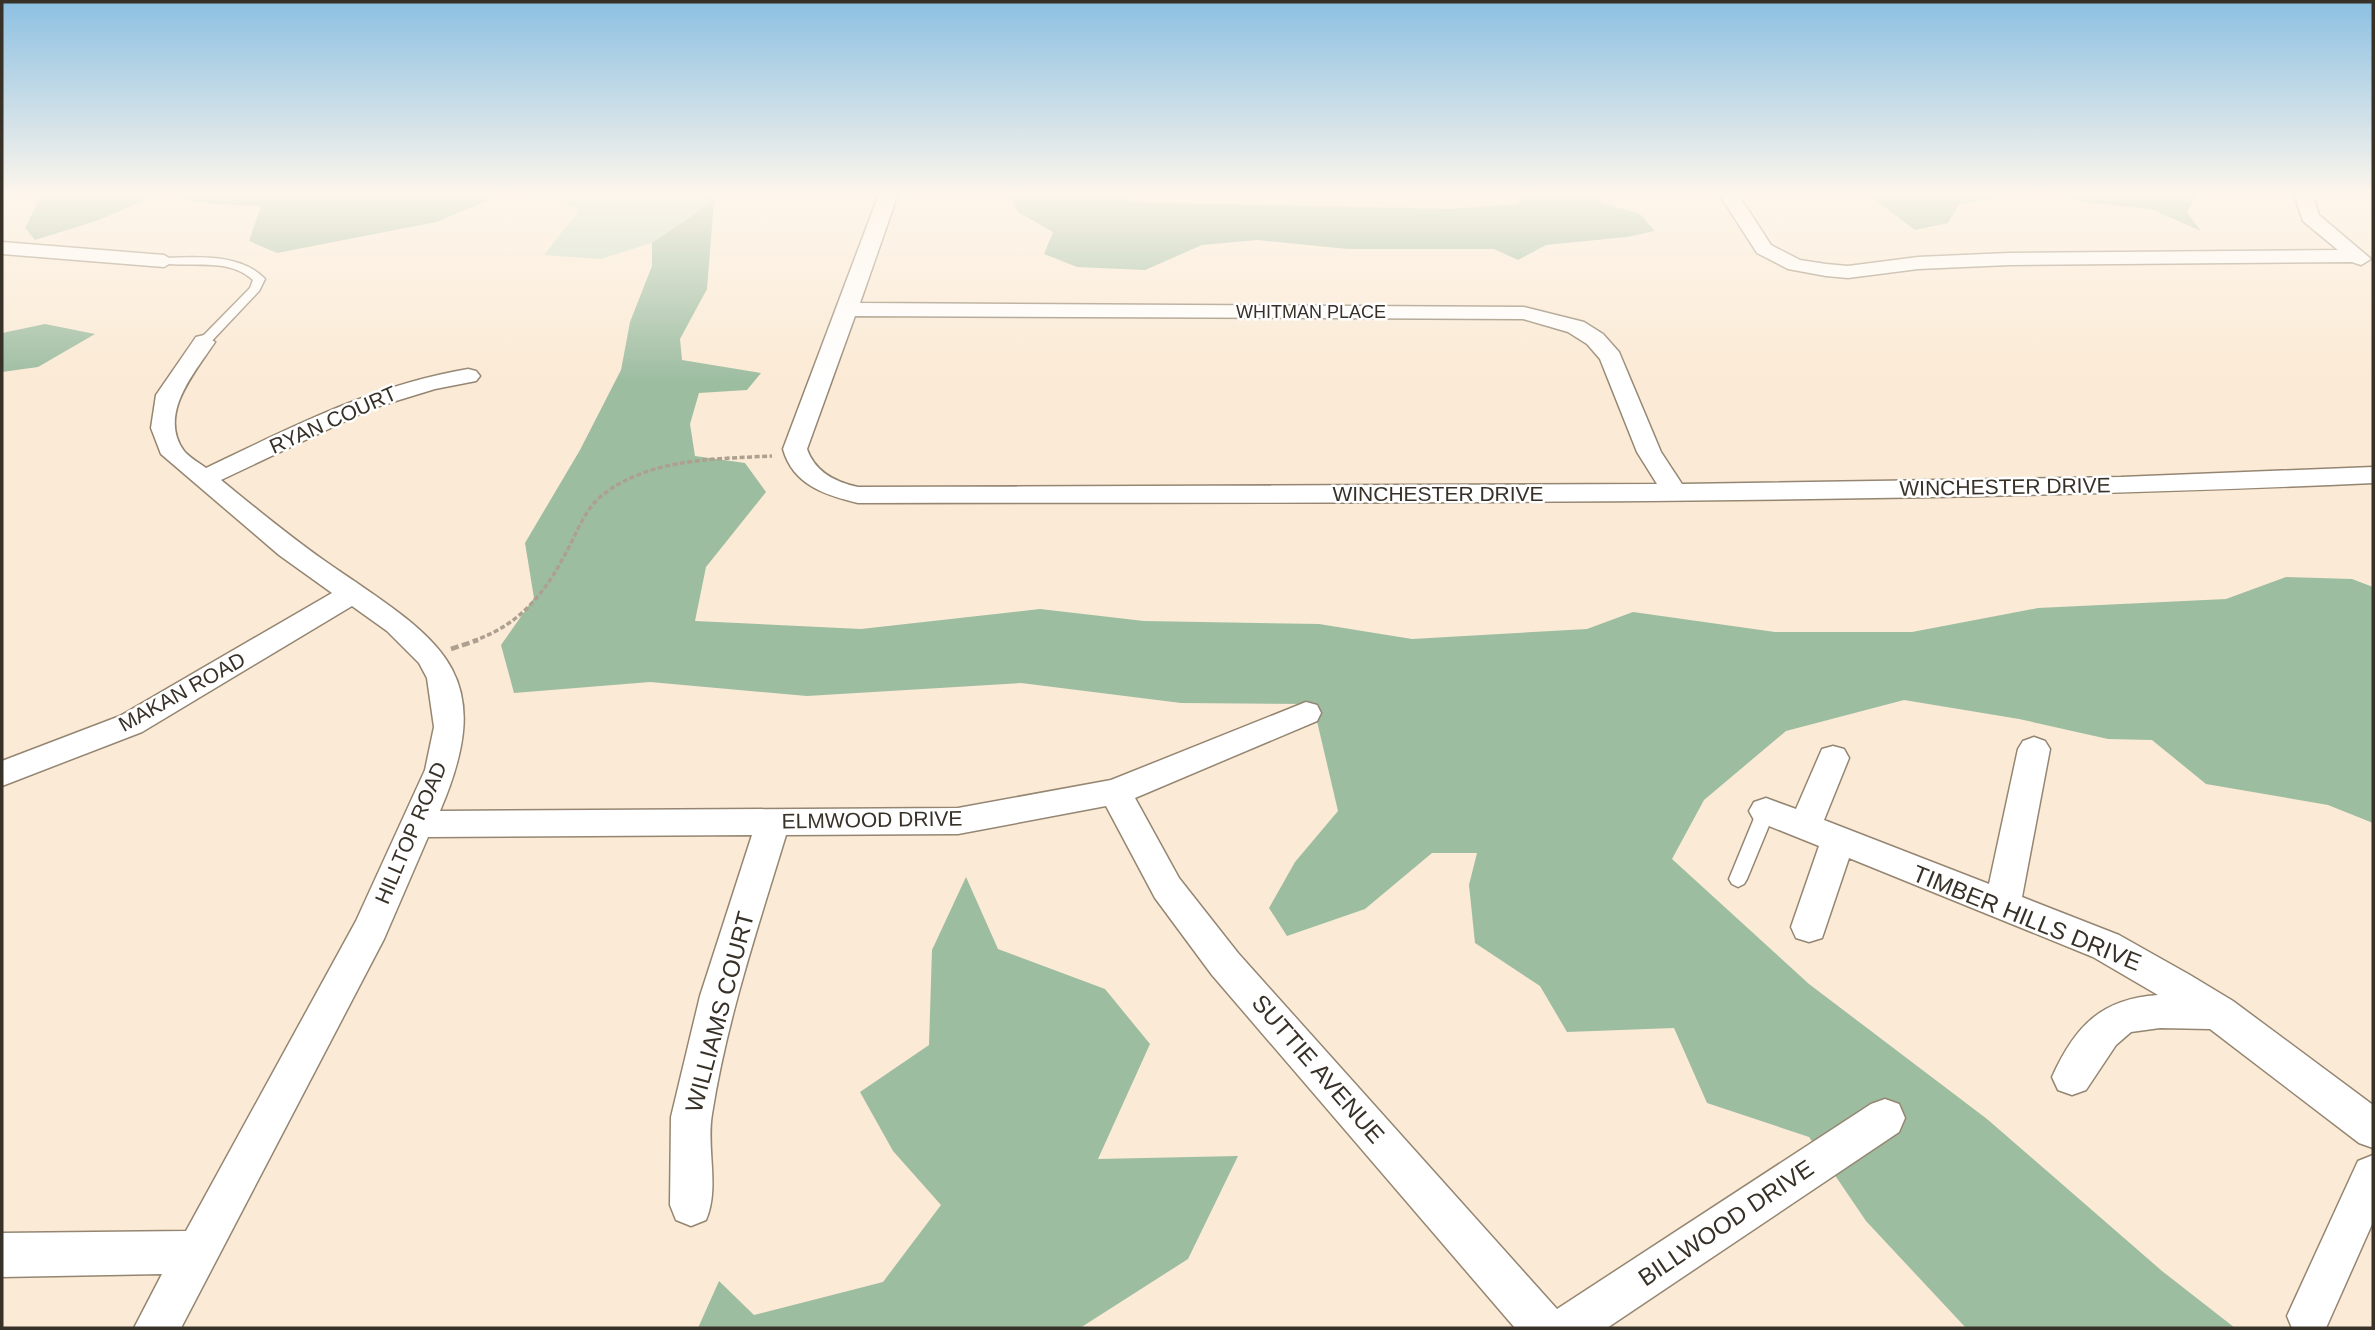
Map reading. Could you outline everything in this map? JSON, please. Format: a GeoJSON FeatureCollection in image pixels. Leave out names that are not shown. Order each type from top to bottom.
{"type":"FeatureCollection","features":[{"type":"Feature","properties":{"kind":"street"},"geometry":{"type":"LineString","coordinates":[[103,256],[164,261]]}},
{"type":"Feature","properties":{"kind":"street"},"geometry":{"type":"LineString","coordinates":[[796,455],[795,449],[866,256]]}},
{"type":"Feature","properties":{"kind":"street"},"geometry":{"type":"LineString","coordinates":[[1778,256],[1795,265],[1848,272],[1918,263],[2010,259],[2365,262]]}},
{"type":"Feature","properties":{"kind":"street","name":"WHITMAN PLACE"},"geometry":{"type":"LineString","coordinates":[[847,309],[1524,313],[1556,319],[1595,339],[1611,357],[1649,452],[1675,492]]}},
{"type":"Feature","properties":{"kind":"street","name":"HILLTOP ROAD"},"geometry":{"type":"LineString","coordinates":[[157,1328],[371,928],[441,770],[450,727],[442,678],[431,657],[397,624],[289,549],[173,454],[163,428],[168,395],[204,342]]}},
{"type":"Feature","properties":{"kind":"street","name":"RYAN COURT"},"geometry":{"type":"LineString","coordinates":[[203,479],[377,398],[427,381],[468,376]]}},
{"type":"Feature","properties":{"kind":"street","name":"WINCHESTER DRIVE"},"geometry":{"type":"LineString","coordinates":[[796,455],[808,475],[838,491],[888,498],[1675,492],[2121,485],[2373,475]]}},
{"type":"Feature","properties":{"kind":"street","name":"MAKAN ROAD"},"geometry":{"type":"LineString","coordinates":[[2,774],[131,723],[353,593]]}},
{"type":"Feature","properties":{"kind":"street","name":"ELMWOOD DRIVE"},"geometry":{"type":"LineString","coordinates":[[419,824],[958,821],[1115,792],[1212,755],[1306,713]]}},
{"type":"Feature","properties":{"kind":"street"},"geometry":{"type":"LineString","coordinates":[[2002,907],[2034,749]]}},
{"type":"Feature","properties":{"kind":"street"},"geometry":{"type":"LineString","coordinates":[[1804,826],[1833,758]]}},
{"type":"Feature","properties":{"kind":"street","name":"SUTTIE AVENUE"},"geometry":{"type":"LineString","coordinates":[[1115,792],[1167,888],[1225,964],[1544,1328]]}},
{"type":"Feature","properties":{"kind":"street","name":"TIMBER HILLS DRIVE"},"geometry":{"type":"LineString","coordinates":[[1766,811],[2002,907],[2106,946],[2160,974],[2220,1013],[2373,1129]]}},
{"type":"Feature","properties":{"kind":"street","name":"WILLIAMS COURT"},"geometry":{"type":"LineString","coordinates":[[691,1205],[691,1118],[719,996],[773,822]]}},
{"type":"Feature","properties":{"kind":"street"},"geometry":{"type":"LineString","coordinates":[[1809,927],[1838,840]]}},
{"type":"Feature","properties":{"kind":"street"},"geometry":{"type":"LineString","coordinates":[[2072,1077],[2106,1028],[2119,1018],[2162,1012],[2220,1013]]}},
{"type":"Feature","properties":{"kind":"street","name":"BILLWOOD DRIVE"},"geometry":{"type":"LineString","coordinates":[[1568,1328],[1885,1118]]}},
{"type":"Feature","properties":{"kind":"street"},"geometry":{"type":"LineString","coordinates":[[2309,1315],[2373,1175]]}},
{"type":"Feature","properties":{"kind":"street"},"geometry":{"type":"LineString","coordinates":[[2,1255],[198,1252]]}},
{"type":"Feature","properties":{"kind":"lane"},"geometry":{"type":"LineString","coordinates":[[164,261],[220,263],[243,269],[259,279],[255,289],[204,342]]}},
{"type":"Feature","properties":{"kind":"lane"},"geometry":{"type":"LineString","coordinates":[[1738,879],[1766,811]]}},
{"type":"Feature","properties":{"kind":"path"},"geometry":{"type":"LineString","coordinates":[[431,657],[507,627],[528,609],[601,495],[629,480],[682,464],[796,455]]}},
{"type":"Feature","properties":{"kind":"green space"},"geometry":{"type":"Polygon","coordinates":[[[559,256],[610,256],[600,259],[559,256]]]}},
{"type":"Feature","properties":{"kind":"green space"},"geometry":{"type":"Polygon","coordinates":[[[652,256],[710,256],[707,289],[680,339],[682,360],[761,373],[747,390],[699,393],[690,424],[695,456],[745,463],[766,492],[706,567],[695,621],[861,629],[1040,609],[1144,621],[1319,624],[1412,639],[1587,629],[1633,612],[1775,632],[1912,632],[2038,608],[2226,599],[2286,577],[2352,579],[2373,587],[2373,823],[2328,805],[2206,784],[2152,740],[2108,739],[2019,719],[1904,700],[1786,731],[1704,800],[1672,859],[1809,984],[1987,1119],[2162,1271],[2235,1328],[1966,1328],[1866,1221],[1809,1137],[1707,1103],[1674,1028],[1567,1032],[1540,986],[1475,943],[1469,885],[1477,853],[1432,853],[1365,909],[1287,936],[1269,908],[1295,862],[1338,811],[1313,704],[1181,703],[1021,683],[807,696],[650,682],[514,693],[501,645],[534,598],[525,543],[580,450],[621,370],[630,322],[652,266],[652,256]]]}},
{"type":"Feature","properties":{"kind":"green space"},"geometry":{"type":"Polygon","coordinates":[[[1049,256],[1177,256],[1145,270],[1077,267],[1049,256]]]}},
{"type":"Feature","properties":{"kind":"green space"},"geometry":{"type":"Polygon","coordinates":[[[1509,256],[1525,256],[1518,260],[1509,256]]]}},
{"type":"Feature","properties":{"kind":"green space"},"geometry":{"type":"Polygon","coordinates":[[[45,324],[95,334],[38,367],[2,372],[2,333],[45,324]]]}},
{"type":"Feature","properties":{"kind":"green space"},"geometry":{"type":"Polygon","coordinates":[[[966,877],[998,949],[1105,989],[1150,1044],[1098,1159],[1238,1156],[1188,1259],[1080,1328],[698,1328],[719,1281],[754,1315],[883,1282],[941,1205],[893,1151],[860,1092],[929,1045],[932,950],[966,877]]]}}]}
